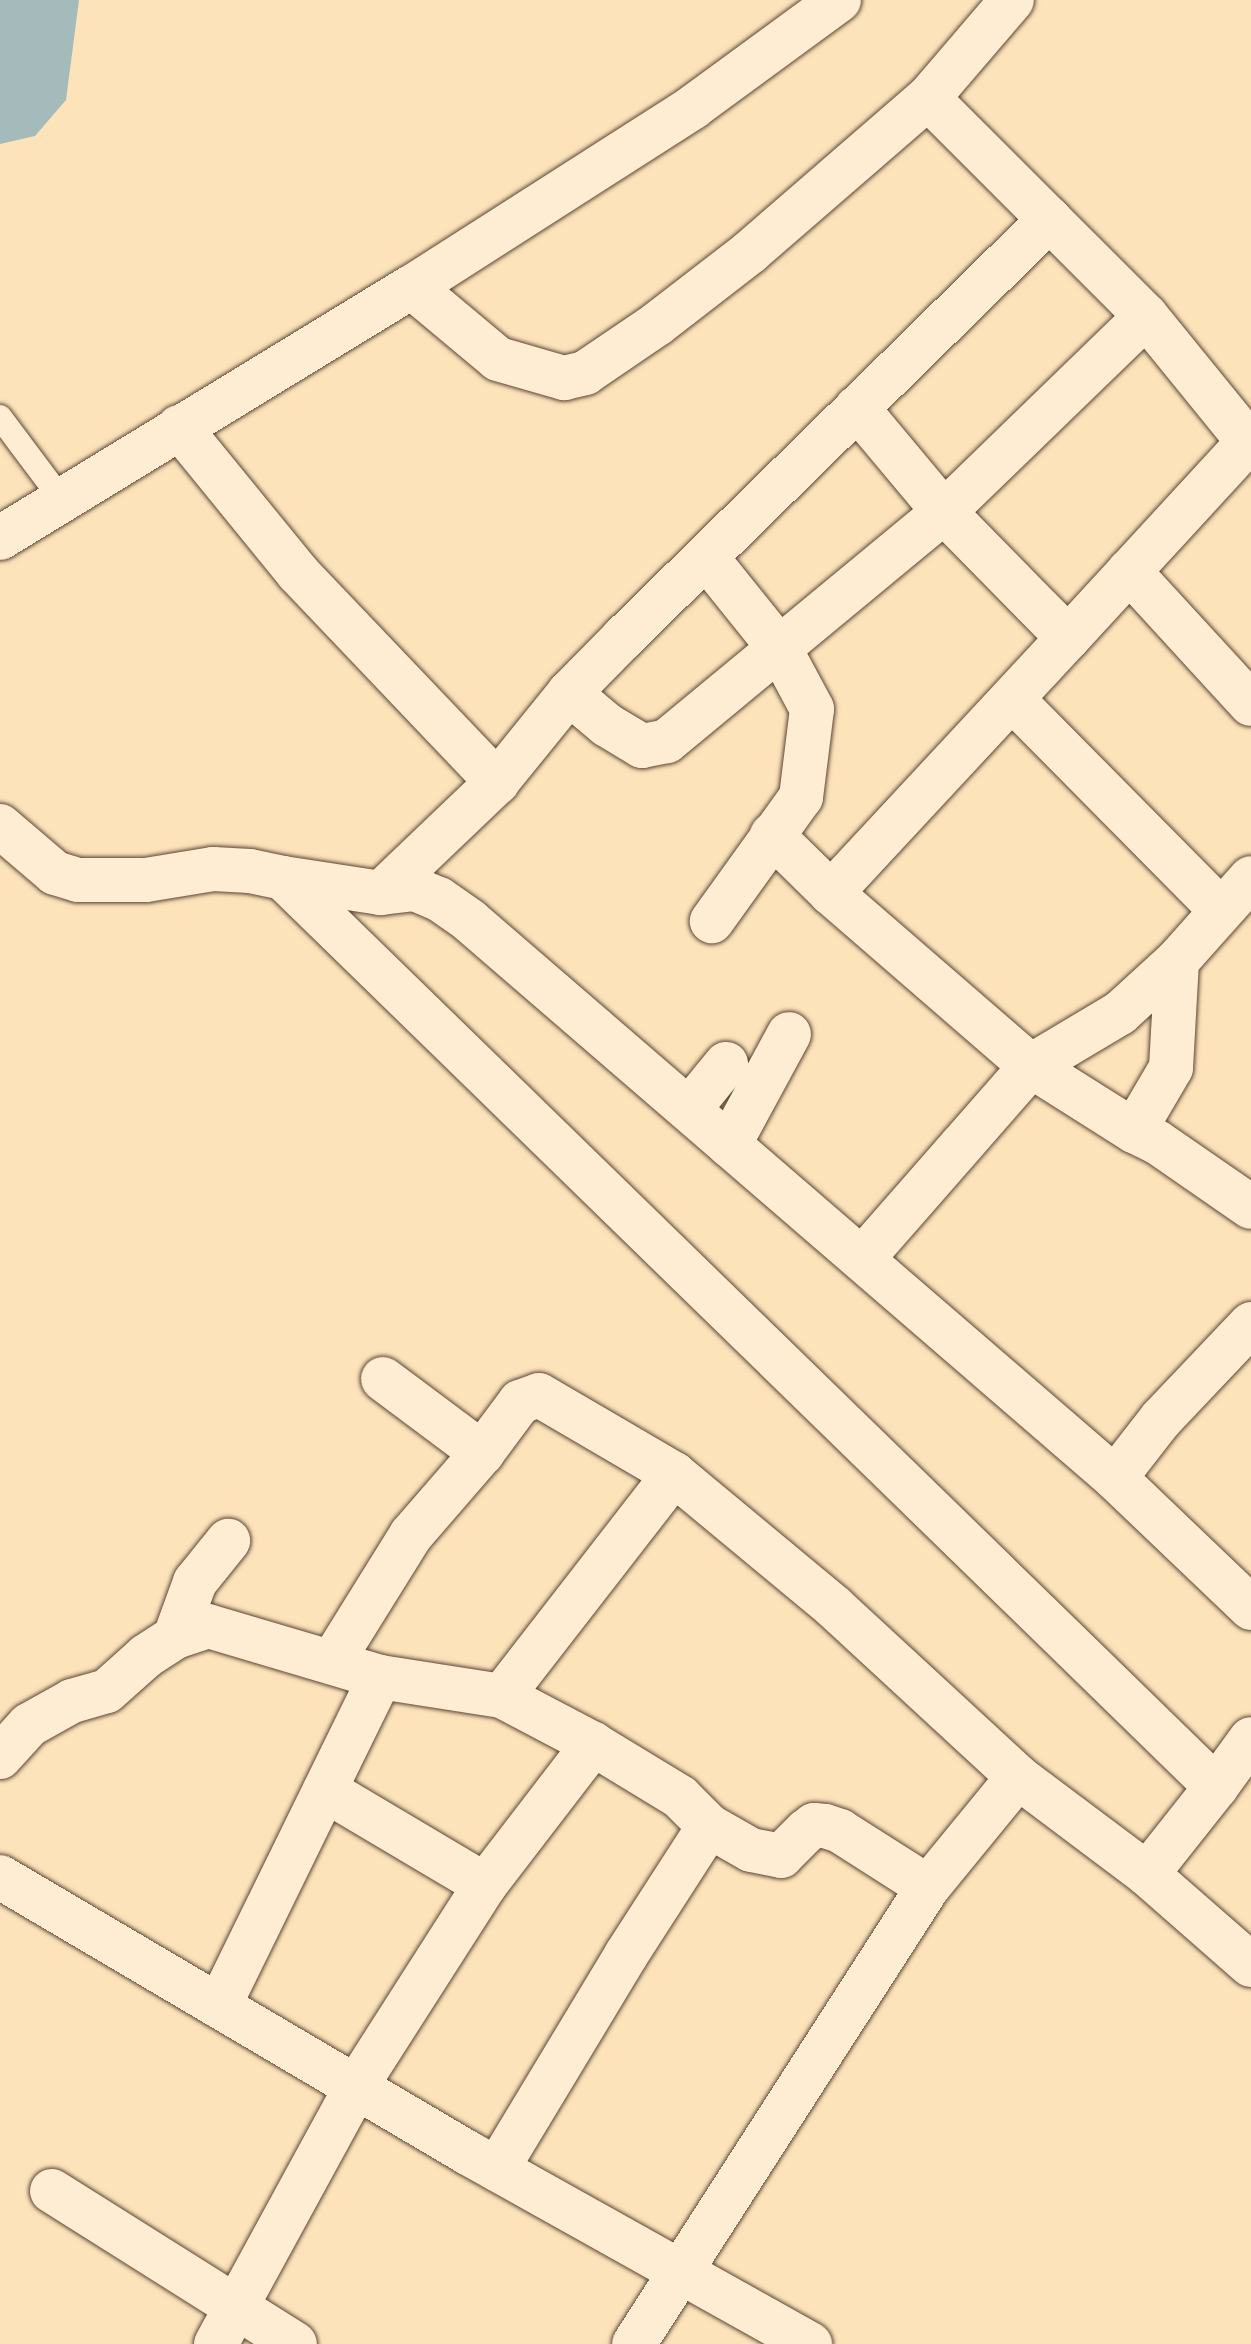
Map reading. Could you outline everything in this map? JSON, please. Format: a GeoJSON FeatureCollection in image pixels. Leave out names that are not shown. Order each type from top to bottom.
{"type":"FeatureCollection","features":[{"type":"Feature","properties":{"kind":"street"},"geometry":{"type":"LineString","coordinates":[[0,538],[412,287],[693,107],[839,0]]}},
{"type":"Feature","properties":{"kind":"street"},"geometry":{"type":"LineString","coordinates":[[412,287],[498,359],[564,378],[585,373],[657,324],[750,252],[928,98],[1012,0]]}},
{"type":"Feature","properties":{"kind":"street"},"geometry":{"type":"LineString","coordinates":[[831,893],[1250,443],[1146,316],[928,98]]}},
{"type":"Feature","properties":{"kind":"street"},"geometry":{"type":"LineString","coordinates":[[381,893],[497,782],[569,693],[1050,219]]}},
{"type":"Feature","properties":{"kind":"street"},"geometry":{"type":"LineString","coordinates":[[569,693],[618,732],[642,746],[667,741],[944,512],[1146,316]]}},
{"type":"Feature","properties":{"kind":"street"},"geometry":{"type":"LineString","coordinates":[[857,408],[944,512],[1068,638]]}},
{"type":"Feature","properties":{"kind":"street"},"geometry":{"type":"LineString","coordinates":[[179,427],[298,573],[497,782]]}},
{"type":"Feature","properties":{"kind":"street"},"geometry":{"type":"LineString","coordinates":[[706,557],[780,649],[812,709],[801,797],[712,921]]}},
{"type":"Feature","properties":{"kind":"street"},"geometry":{"type":"LineString","coordinates":[[1129,571],[1251,704]]}},
{"type":"Feature","properties":{"kind":"street"},"geometry":{"type":"LineString","coordinates":[[1013,700],[1221,910]]}},
{"type":"Feature","properties":{"kind":"street"},"geometry":{"type":"LineString","coordinates":[[0,826],[55,873],[78,880],[146,880],[213,869],[250,871],[381,893],[415,889],[439,899],[690,1108],[1115,1478],[1251,1608]]}},
{"type":"Feature","properties":{"kind":"street"},"geometry":{"type":"LineString","coordinates":[[772,835],[831,893],[1031,1066],[1134,1131],[1157,1142],[1251,1207]]}},
{"type":"Feature","properties":{"kind":"street"},"geometry":{"type":"LineString","coordinates":[[283,878],[1216,1787]]}},
{"type":"Feature","properties":{"kind":"street"},"geometry":{"type":"LineString","coordinates":[[862,1259],[1031,1066],[1120,1013],[1177,961],[1251,878]]}},
{"type":"Feature","properties":{"kind":"street"},"geometry":{"type":"LineString","coordinates":[[1134,1131],[1171,1068],[1177,961]]}},
{"type":"Feature","properties":{"kind":"street"},"geometry":{"type":"LineString","coordinates":[[729,1145],[789,1034]]}},
{"type":"Feature","properties":{"kind":"street"},"geometry":{"type":"LineString","coordinates":[[690,1108],[726,1064]]}},
{"type":"Feature","properties":{"kind":"street"},"geometry":{"type":"LineString","coordinates":[[1115,1478],[1161,1419],[1251,1324]]}},
{"type":"Feature","properties":{"kind":"street"},"geometry":{"type":"LineString","coordinates":[[383,1379],[482,1453]]}},
{"type":"Feature","properties":{"kind":"street"},"geometry":{"type":"LineString","coordinates":[[332,1662],[411,1535],[482,1453],[520,1402],[539,1395],[674,1474],[834,1607],[1018,1777],[1147,1874],[1251,1965]]}},
{"type":"Feature","properties":{"kind":"street"},"geometry":{"type":"LineString","coordinates":[[502,1696],[674,1474]]}},
{"type":"Feature","properties":{"kind":"street"},"geometry":{"type":"LineString","coordinates":[[175,1637],[195,1582],[228,1541]]}},
{"type":"Feature","properties":{"kind":"street"},"geometry":{"type":"LineString","coordinates":[[0,1757],[29,1725],[72,1701],[107,1691],[146,1656],[175,1637],[208,1626],[380,1677],[502,1696],[593,1744],[680,1797],[709,1826],[751,1850],[781,1856],[814,1825],[825,1826],[840,1831],[928,1887]]}},
{"type":"Feature","properties":{"kind":"street"},"geometry":{"type":"LineString","coordinates":[[219,2006],[380,1677]]}},
{"type":"Feature","properties":{"kind":"street"},"geometry":{"type":"LineString","coordinates":[[1147,1874],[1251,1739]]}},
{"type":"Feature","properties":{"kind":"street"},"geometry":{"type":"LineString","coordinates":[[227,2326],[357,2085],[485,1885],[593,1744]]}},
{"type":"Feature","properties":{"kind":"street"},"geometry":{"type":"LineString","coordinates":[[634,2344],[928,1887],[1018,1777]]}},
{"type":"Feature","properties":{"kind":"street"},"geometry":{"type":"LineString","coordinates":[[325,1790],[485,1885]]}},
{"type":"Feature","properties":{"kind":"street"},"geometry":{"type":"LineString","coordinates":[[497,2169],[626,1955],[709,1826]]}},
{"type":"Feature","properties":{"kind":"street"},"geometry":{"type":"LineString","coordinates":[[0,1877],[497,2169],[810,2344]]}},
{"type":"Feature","properties":{"kind":"street"},"geometry":{"type":"LineString","coordinates":[[52,2191],[227,2326],[295,2344]]}},
{"type":"Feature","properties":{"kind":"lane"},"geometry":{"type":"LineString","coordinates":[[0,417],[62,500]]}},
{"type":"Feature","properties":{"kind":"shaded area"},"geometry":{"type":"Polygon","coordinates":[[[0,0],[79,0],[66,100],[35,136],[0,144],[0,0]]]}}]}
